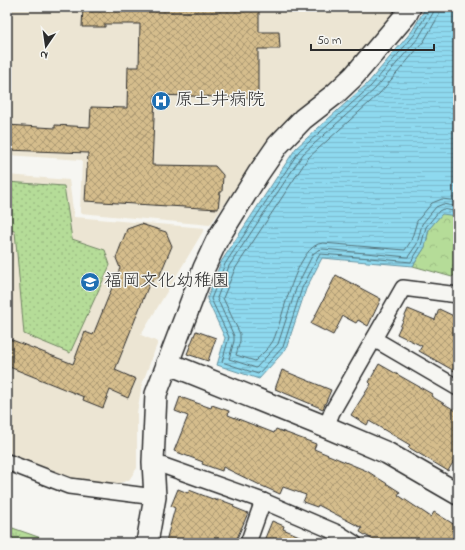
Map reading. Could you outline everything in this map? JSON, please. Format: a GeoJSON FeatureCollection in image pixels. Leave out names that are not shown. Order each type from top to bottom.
{"type":"FeatureCollection","features":[{"type":"Feature","properties":{"kind":"street"},"geometry":{"type":"LineString","coordinates":[[147,543],[155,497],[153,462],[156,394],[204,268],[217,240],[278,145],[303,119],[335,94],[353,77],[406,15],[410,7]]}},
{"type":"Feature","properties":{"kind":"street"},"geometry":{"type":"LineString","coordinates":[[326,426],[332,412],[404,288],[458,294]]}},
{"type":"Feature","properties":{"kind":"street"},"geometry":{"type":"LineString","coordinates":[[374,339],[458,388]]}},
{"type":"Feature","properties":{"kind":"street"},"geometry":{"type":"LineString","coordinates":[[167,363],[326,426],[387,453],[458,494]]}},
{"type":"Feature","properties":{"kind":"street"},"geometry":{"type":"LineString","coordinates":[[7,462],[69,486],[155,497]]}},
{"type":"Feature","properties":{"kind":"street"},"geometry":{"type":"LineString","coordinates":[[153,462],[263,501],[338,539],[354,543]]}},
{"type":"Feature","properties":{"kind":"street"},"geometry":{"type":"LineString","coordinates":[[248,543],[263,501]]}},
{"type":"Feature","properties":{"kind":"shaded area","name":"原土井病院"},"geometry":{"type":"Polygon","coordinates":[[[7,7],[402,7],[341,82],[289,121],[246,174],[210,225],[80,213],[82,160],[7,155],[7,7]]]}},
{"type":"Feature","properties":{"kind":"shaded area","name":"福岡文化幼稚園"},"geometry":{"type":"Polygon","coordinates":[[[7,175],[69,180],[74,217],[205,228],[141,335],[158,342],[142,384],[137,413],[137,468],[129,480],[114,485],[73,479],[7,456],[7,175]]]}},
{"type":"Feature","properties":{"kind":"green space"},"geometry":{"type":"Polygon","coordinates":[[[7,182],[64,186],[72,239],[105,250],[110,265],[70,353],[24,334],[15,231],[7,230],[7,182]]]}},
{"type":"Feature","properties":{"kind":"green space"},"geometry":{"type":"Polygon","coordinates":[[[442,213],[458,215],[458,272],[452,277],[413,266],[425,247],[429,229],[442,213]]]}},
{"type":"Feature","properties":{"kind":"green space"},"geometry":{"type":"Polygon","coordinates":[[[7,526],[41,538],[52,538],[50,543],[7,543],[7,526]]]}},
{"type":"Feature","properties":{"kind":"water"},"geometry":{"type":"Polygon","coordinates":[[[426,7],[458,7],[458,215],[442,214],[429,229],[425,247],[413,266],[322,258],[306,289],[286,349],[259,379],[217,365],[225,338],[207,299],[221,262],[296,148],[368,83],[412,31],[426,7]]]}},
{"type":"Feature","properties":{"kind":"building"},"geometry":{"type":"Polygon","coordinates":[[[83,7],[259,7],[259,32],[279,32],[280,49],[258,49],[258,98],[155,95],[152,165],[215,166],[223,175],[222,192],[220,192],[218,209],[85,201],[88,153],[7,150],[7,125],[55,128],[55,125],[90,127],[91,107],[127,108],[128,67],[139,67],[140,24],[105,24],[105,27],[82,27],[83,7]]]}},
{"type":"Feature","properties":{"kind":"building"},"geometry":{"type":"Polygon","coordinates":[[[141,224],[166,232],[172,246],[159,277],[150,282],[115,370],[136,379],[128,398],[110,390],[103,408],[83,400],[84,397],[7,366],[7,338],[73,364],[85,332],[93,335],[120,268],[116,258],[127,229],[141,224]]]}},
{"type":"Feature","properties":{"kind":"building"},"geometry":{"type":"Polygon","coordinates":[[[336,275],[381,299],[368,326],[358,320],[356,323],[343,316],[333,335],[311,324],[336,275]]]}},
{"type":"Feature","properties":{"kind":"building"},"geometry":{"type":"Polygon","coordinates":[[[408,309],[435,320],[439,309],[458,318],[458,373],[419,351],[422,346],[397,334],[408,309]]]}},
{"type":"Feature","properties":{"kind":"building"},"geometry":{"type":"Polygon","coordinates":[[[196,331],[216,338],[208,361],[187,354],[196,331]]]}},
{"type":"Feature","properties":{"kind":"building"},"geometry":{"type":"Polygon","coordinates":[[[379,364],[432,394],[431,396],[458,412],[458,454],[448,471],[408,447],[410,445],[369,421],[367,425],[351,415],[371,384],[369,382],[379,364]]]}},
{"type":"Feature","properties":{"kind":"building"},"geometry":{"type":"Polygon","coordinates":[[[282,370],[331,390],[323,409],[275,389],[282,370]]]}},
{"type":"Feature","properties":{"kind":"building"},"geometry":{"type":"Polygon","coordinates":[[[180,397],[211,408],[212,405],[229,411],[228,415],[274,433],[276,429],[316,444],[314,449],[367,471],[400,492],[398,495],[431,517],[434,512],[455,525],[453,529],[458,532],[458,543],[378,543],[360,532],[362,528],[318,505],[317,507],[303,502],[306,495],[283,487],[280,494],[223,467],[222,471],[202,464],[203,462],[174,451],[188,416],[175,411],[180,397]]]}},
{"type":"Feature","properties":{"kind":"building"},"geometry":{"type":"Polygon","coordinates":[[[178,489],[188,493],[189,490],[218,501],[218,499],[234,505],[233,507],[248,513],[235,543],[174,543],[166,541],[175,508],[171,506],[178,489]]]}},
{"type":"Feature","properties":{"kind":"building"},"geometry":{"type":"Polygon","coordinates":[[[272,521],[284,526],[283,529],[316,543],[263,543],[272,521]]]}},
{"type":"Feature","properties":{"kind":"place","name":"原土井病院"},"geometry":{"type":"Point","coordinates":[161,101]}},
{"type":"Feature","properties":{"kind":"place","name":"福岡文化幼稚園"},"geometry":{"type":"Point","coordinates":[90,282]}}]}
